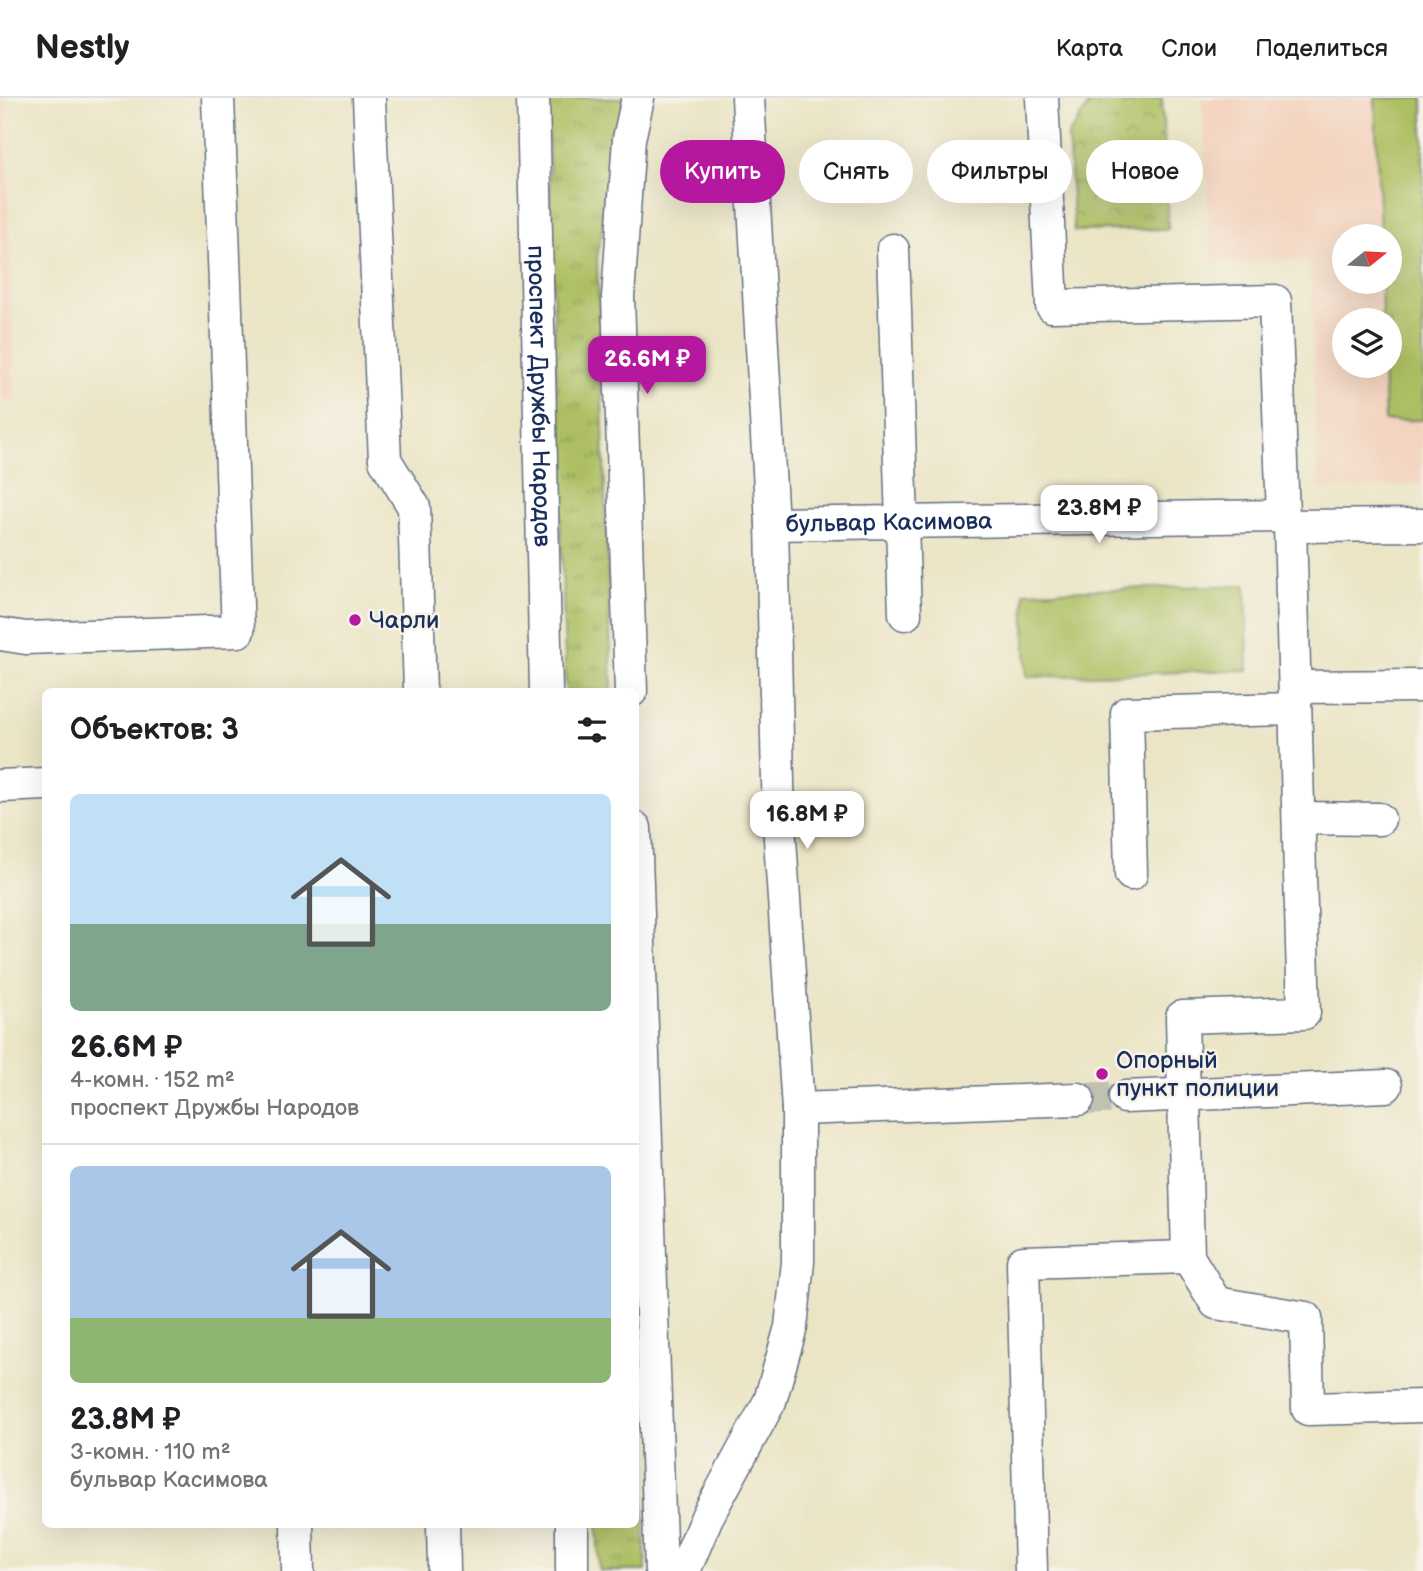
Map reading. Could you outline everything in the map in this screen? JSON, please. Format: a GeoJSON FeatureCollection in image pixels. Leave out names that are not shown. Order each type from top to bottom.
{"type":"FeatureCollection","features":[{"type":"Feature","properties":{"kind":"street"},"geometry":{"type":"LineString","coordinates":[[0,634],[26,638],[238,631],[218,98]]}},
{"type":"Feature","properties":{"kind":"street"},"geometry":{"type":"LineString","coordinates":[[369,98],[386,460],[414,507],[420,688]]}},
{"type":"Feature","properties":{"kind":"street","name":"проспект Дружбы Народов"},"geometry":{"type":"LineString","coordinates":[[534,98],[546,688]]}},
{"type":"Feature","properties":{"kind":"street"},"geometry":{"type":"LineString","coordinates":[[631,688],[618,297],[629,139],[638,98]]}},
{"type":"Feature","properties":{"kind":"street"},"geometry":{"type":"LineString","coordinates":[[684,1571],[707,1517],[770,1401],[791,1327],[798,1262],[798,1109],[779,824],[772,524],[748,98]]}},
{"type":"Feature","properties":{"kind":"street"},"geometry":{"type":"LineString","coordinates":[[1042,98],[1052,306],[1275,301],[1295,698],[1304,1013],[1182,1017],[1188,1257],[1216,1303],[1306,1318],[1308,1409],[1423,1406]]}},
{"type":"Feature","properties":{"kind":"street"},"geometry":{"type":"LineString","coordinates":[[893,250],[905,614]]}},
{"type":"Feature","properties":{"kind":"street","name":"бульвар Касимова"},"geometry":{"type":"LineString","coordinates":[[772,524],[1287,521],[1423,525]]}},
{"type":"Feature","properties":{"kind":"street"},"geometry":{"type":"LineString","coordinates":[[1131,874],[1127,713],[1423,685]]}},
{"type":"Feature","properties":{"kind":"street"},"geometry":{"type":"LineString","coordinates":[[0,786],[42,784]]}},
{"type":"Feature","properties":{"kind":"street"},"geometry":{"type":"LineString","coordinates":[[1298,818],[1379,819]]}},
{"type":"Feature","properties":{"kind":"street"},"geometry":{"type":"LineString","coordinates":[[639,942],[661,1571]]}},
{"type":"Feature","properties":{"kind":"street"},"geometry":{"type":"LineString","coordinates":[[1125,1097],[1386,1086]]}},
{"type":"Feature","properties":{"kind":"street"},"geometry":{"type":"LineString","coordinates":[[798,1109],[1078,1099]]}},
{"type":"Feature","properties":{"kind":"street"},"geometry":{"type":"LineString","coordinates":[[1031,1571],[1023,1262],[1188,1257]]}},
{"type":"Feature","properties":{"kind":"street"},"geometry":{"type":"LineString","coordinates":[[297,1528],[298,1571]]}},
{"type":"Feature","properties":{"kind":"street"},"geometry":{"type":"LineString","coordinates":[[443,1528],[444,1571]]}},
{"type":"Feature","properties":{"kind":"street"},"geometry":{"type":"LineString","coordinates":[[572,1528],[572,1571]]}},
{"type":"Feature","properties":{"kind":"shaded area"},"geometry":{"type":"Polygon","coordinates":[[[0,98],[5,98],[14,400],[0,401],[0,98]]]}},
{"type":"Feature","properties":{"kind":"shaded area"},"geometry":{"type":"Polygon","coordinates":[[[1202,98],[1423,98],[1423,484],[1318,490],[1310,260],[1211,264],[1202,98]]]}},
{"type":"Feature","properties":{"kind":"green space"},"geometry":{"type":"Polygon","coordinates":[[[547,98],[624,98],[597,258],[612,688],[566,688],[547,98]]]}},
{"type":"Feature","properties":{"kind":"green space"},"geometry":{"type":"Polygon","coordinates":[[[1093,98],[1162,98],[1164,140],[1086,140],[1086,203],[1167,203],[1168,229],[1074,231],[1072,140],[1068,140],[1068,136],[1093,98]]]}},
{"type":"Feature","properties":{"kind":"green space"},"geometry":{"type":"Polygon","coordinates":[[[1375,98],[1423,98],[1423,420],[1385,421],[1383,378],[1402,378],[1402,308],[1382,308],[1381,294],[1402,294],[1402,224],[1380,224],[1375,98]]]}},
{"type":"Feature","properties":{"kind":"green space"},"geometry":{"type":"Polygon","coordinates":[[[1246,585],[1248,670],[1027,677],[1024,592],[1246,585]]]}},
{"type":"Feature","properties":{"kind":"green space"},"geometry":{"type":"Polygon","coordinates":[[[639,1400],[646,1571],[599,1571],[597,1528],[639,1528],[639,1400]]]}},
{"type":"Feature","properties":{"kind":"tunnel"},"geometry":{"type":"LineString","coordinates":[[1078,1099],[1125,1097]]}},
{"type":"Feature","properties":{"kind":"place","name":"Чарли"},"geometry":{"type":"Point","coordinates":[355,620]}},
{"type":"Feature","properties":{"kind":"place","name":"Опорный пункт полиции"},"geometry":{"type":"Point","coordinates":[1102,1074]}}]}
